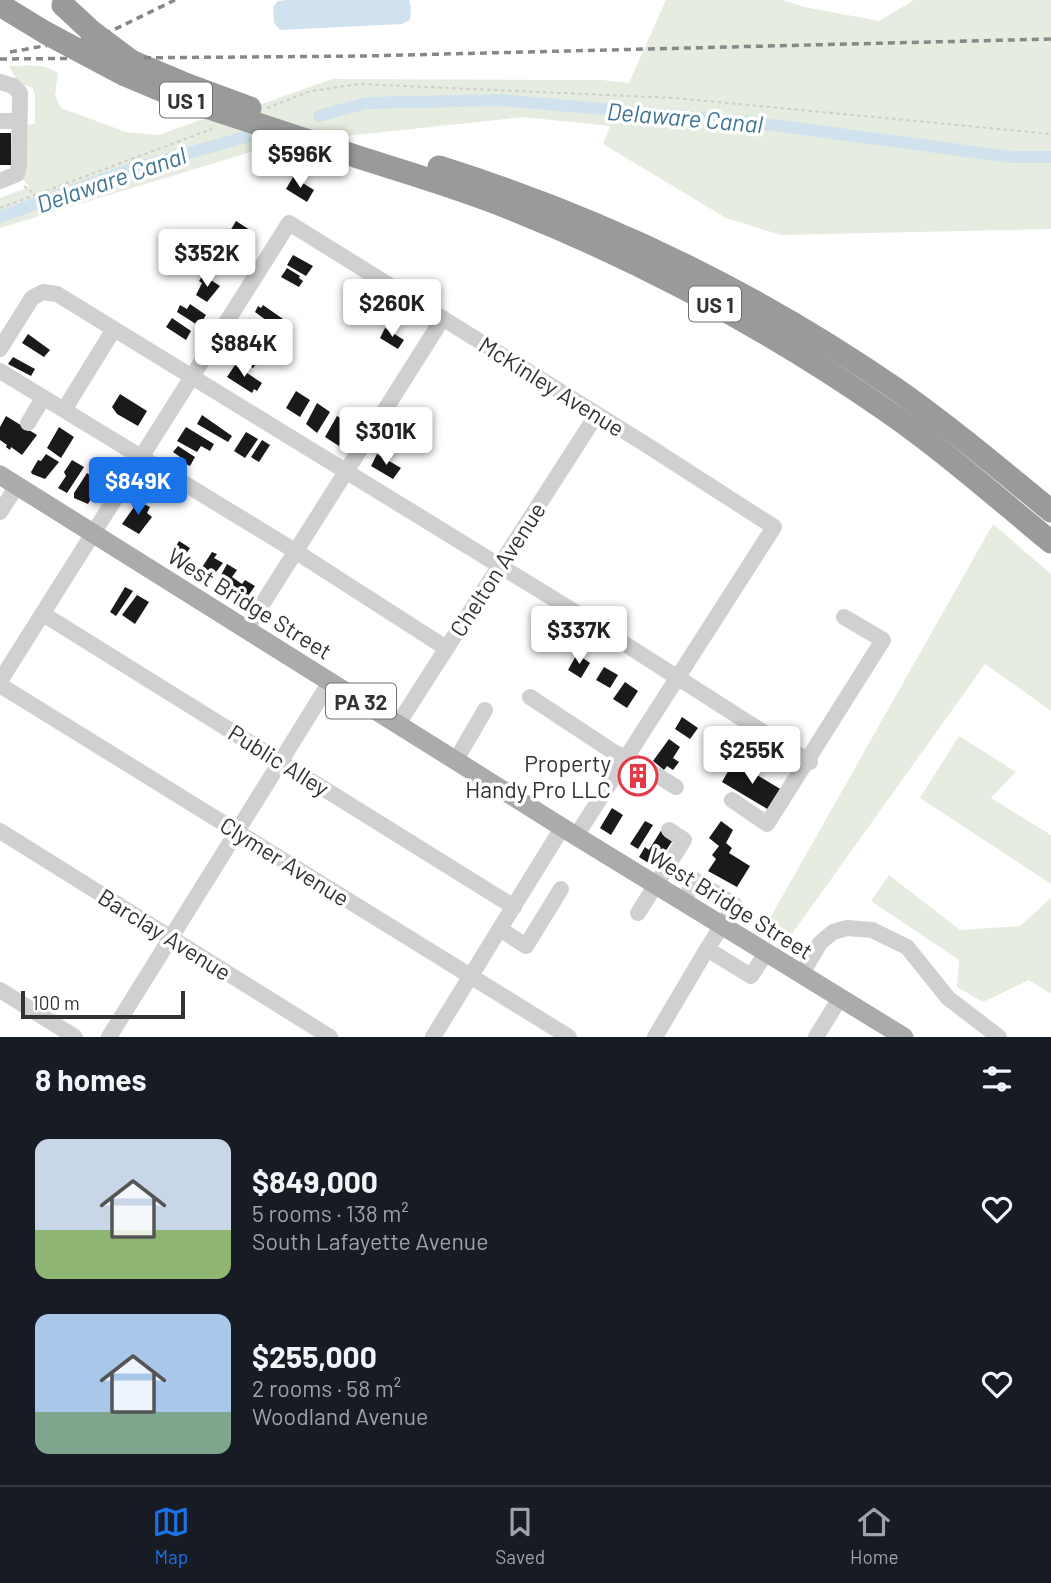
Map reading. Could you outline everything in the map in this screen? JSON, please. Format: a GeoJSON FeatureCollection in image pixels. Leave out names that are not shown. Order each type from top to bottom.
{"type":"FeatureCollection","features":[{"type":"Feature","properties":{"kind":"highway"},"geometry":{"type":"LineString","coordinates":[[0,7],[22,10]]}},
{"type":"Feature","properties":{"kind":"highway","name":"US 1"},"geometry":{"type":"LineString","coordinates":[[22,10],[55,15],[91,31],[131,61],[522,214],[607,251],[715,304],[784,344],[884,409],[1051,542]]}},
{"type":"Feature","properties":{"kind":"highway","name":"US 1"},"geometry":{"type":"LineString","coordinates":[[55,15],[100,62],[172,95],[335,142],[465,175],[567,211],[725,283],[796,324],[897,390],[962,438],[1051,511]]}},
{"type":"Feature","properties":{"kind":"main road","name":"West Bridge Street"},"geometry":{"type":"LineString","coordinates":[[0,475],[569,832],[904,1037]]}},
{"type":"Feature","properties":{"kind":"street"},"geometry":{"type":"LineString","coordinates":[[0,82],[13,86],[20,93],[17,174],[0,181]]}},
{"type":"Feature","properties":{"kind":"street"},"geometry":{"type":"LineString","coordinates":[[0,121],[19,121]]}},
{"type":"Feature","properties":{"kind":"street","name":"McKinley Avenue"},"geometry":{"type":"LineString","coordinates":[[193,376],[289,223],[597,414],[774,527],[677,678]]}},
{"type":"Feature","properties":{"kind":"street"},"geometry":{"type":"LineString","coordinates":[[0,349],[37,295],[50,292],[57,294],[500,566],[808,761]]}},
{"type":"Feature","properties":{"kind":"street"},"geometry":{"type":"LineString","coordinates":[[246,630],[443,318]]}},
{"type":"Feature","properties":{"kind":"street"},"geometry":{"type":"LineString","coordinates":[[64,410],[114,328]]}},
{"type":"Feature","properties":{"kind":"street"},"geometry":{"type":"LineString","coordinates":[[0,371],[295,551],[446,648]]}},
{"type":"Feature","properties":{"kind":"street"},"geometry":{"type":"LineString","coordinates":[[0,683],[193,376]]}},
{"type":"Feature","properties":{"kind":"street"},"geometry":{"type":"LineString","coordinates":[[28,423],[43,398]]}},
{"type":"Feature","properties":{"kind":"street","name":"Chelton Avenue"},"geometry":{"type":"LineString","coordinates":[[398,724],[597,414]]}},
{"type":"Feature","properties":{"kind":"street"},"geometry":{"type":"LineString","coordinates":[[0,512],[18,486]]}},
{"type":"Feature","properties":{"kind":"street","name":"Public Alley"},"geometry":{"type":"LineString","coordinates":[[43,614],[514,907]]}},
{"type":"Feature","properties":{"kind":"street"},"geometry":{"type":"LineString","coordinates":[[732,800],[767,824],[883,640],[844,617]]}},
{"type":"Feature","properties":{"kind":"street"},"geometry":{"type":"LineString","coordinates":[[433,1037],[514,907],[627,757],[677,678]]}},
{"type":"Feature","properties":{"kind":"street"},"geometry":{"type":"LineString","coordinates":[[108,1037],[330,682]]}},
{"type":"Feature","properties":{"kind":"street","name":"Clymer Avenue"},"geometry":{"type":"LineString","coordinates":[[0,683],[569,1037]]}},
{"type":"Feature","properties":{"kind":"street"},"geometry":{"type":"LineString","coordinates":[[530,697],[615,753],[627,757],[676,787]]}},
{"type":"Feature","properties":{"kind":"street"},"geometry":{"type":"LineString","coordinates":[[456,760],[485,710]]}},
{"type":"Feature","properties":{"kind":"street"},"geometry":{"type":"LineString","coordinates":[[638,913],[684,840],[669,830]]}},
{"type":"Feature","properties":{"kind":"street","name":"Barclay Avenue"},"geometry":{"type":"LineString","coordinates":[[0,831],[330,1037]]}},
{"type":"Feature","properties":{"kind":"street"},"geometry":{"type":"LineString","coordinates":[[500,929],[526,946],[561,889]]}},
{"type":"Feature","properties":{"kind":"street"},"geometry":{"type":"LineString","coordinates":[[654,1037],[722,926]]}},
{"type":"Feature","properties":{"kind":"street"},"geometry":{"type":"LineString","coordinates":[[801,975],[820,943],[833,932],[847,928],[872,930],[907,947],[948,998],[999,1037]]}},
{"type":"Feature","properties":{"kind":"street"},"geometry":{"type":"LineString","coordinates":[[707,949],[751,976],[766,953]]}},
{"type":"Feature","properties":{"kind":"street"},"geometry":{"type":"LineString","coordinates":[[0,990],[75,1037]]}},
{"type":"Feature","properties":{"kind":"street"},"geometry":{"type":"LineString","coordinates":[[816,1037],[840,998]]}},
{"type":"Feature","properties":{"kind":"path"},"geometry":{"type":"LineString","coordinates":[[260,111],[311,91],[360,85],[675,97],[1051,134]]}},
{"type":"Feature","properties":{"kind":"path"},"geometry":{"type":"LineString","coordinates":[[0,208],[221,125]]}},
{"type":"Feature","properties":{"kind":"path"},"geometry":{"type":"LineString","coordinates":[[17,174],[24,186],[37,195]]}},
{"type":"Feature","properties":{"kind":"shaded area"},"geometry":{"type":"Polygon","coordinates":[[[666,0],[783,0],[804,7],[879,21],[914,0],[1051,0],[1051,229],[781,235],[726,218],[603,144],[610,126],[523,117],[281,143],[0,228],[0,198],[29,187],[21,177],[27,125],[35,124],[35,94],[32,87],[19,84],[9,66],[41,66],[58,73],[55,95],[61,108],[126,132],[159,135],[206,118],[214,121],[332,79],[602,80],[629,83],[666,0]]]}},
{"type":"Feature","properties":{"kind":"shaded area"},"geometry":{"type":"Polygon","coordinates":[[[993,524],[1051,574],[1051,711],[985,664],[789,938],[769,920],[993,524]]]}},
{"type":"Feature","properties":{"kind":"shaded area"},"geometry":{"type":"Polygon","coordinates":[[[959,736],[1016,772],[991,798],[1051,835],[1051,884],[920,798],[959,736]]]}},
{"type":"Feature","properties":{"kind":"shaded area"},"geometry":{"type":"Polygon","coordinates":[[[889,875],[960,930],[1020,926],[1051,898],[1051,994],[1029,980],[983,1002],[957,987],[959,960],[871,901],[889,875]]]}},
{"type":"Feature","properties":{"kind":"water"},"geometry":{"type":"Polygon","coordinates":[[[409,0],[410,20],[402,24],[280,30],[274,23],[273,7],[278,1],[409,0]]]}},
{"type":"Feature","properties":{"kind":"building"},"geometry":{"type":"Polygon","coordinates":[[[0,133],[11,133],[11,165],[0,165],[0,133]]]}},
{"type":"Feature","properties":{"kind":"building"},"geometry":{"type":"Polygon","coordinates":[[[293,177],[314,190],[307,202],[286,189],[293,177]]]}},
{"type":"Feature","properties":{"kind":"building"},"geometry":{"type":"Polygon","coordinates":[[[236,221],[250,230],[242,242],[229,233],[236,221]]]}},
{"type":"Feature","properties":{"kind":"building"},"geometry":{"type":"Polygon","coordinates":[[[293,255],[313,266],[306,276],[287,265],[293,255]]]}},
{"type":"Feature","properties":{"kind":"building"},"geometry":{"type":"Polygon","coordinates":[[[287,268],[300,276],[303,281],[299,287],[281,277],[287,268]]]}},
{"type":"Feature","properties":{"kind":"building"},"geometry":{"type":"Polygon","coordinates":[[[203,275],[220,286],[207,302],[196,295],[203,275]]]}},
{"type":"Feature","properties":{"kind":"building"},"geometry":{"type":"Polygon","coordinates":[[[190,304],[206,315],[199,326],[177,312],[180,305],[187,309],[190,304]]]}},
{"type":"Feature","properties":{"kind":"building"},"geometry":{"type":"Polygon","coordinates":[[[263,305],[283,319],[277,328],[255,312],[258,306],[261,308],[263,305]]]}},
{"type":"Feature","properties":{"kind":"building"},"geometry":{"type":"Polygon","coordinates":[[[172,318],[191,331],[186,340],[166,327],[172,318]]]}},
{"type":"Feature","properties":{"kind":"building"},"geometry":{"type":"Polygon","coordinates":[[[254,322],[277,333],[270,345],[248,331],[254,322]]]}},
{"type":"Feature","properties":{"kind":"building"},"geometry":{"type":"Polygon","coordinates":[[[385,328],[404,340],[398,349],[380,338],[385,328]]]}},
{"type":"Feature","properties":{"kind":"building"},"geometry":{"type":"Polygon","coordinates":[[[28,334],[50,350],[44,357],[22,343],[28,334]]]}},
{"type":"Feature","properties":{"kind":"building"},"geometry":{"type":"Polygon","coordinates":[[[237,346],[260,358],[253,368],[232,354],[237,346]]]}},
{"type":"Feature","properties":{"kind":"building"},"geometry":{"type":"Polygon","coordinates":[[[13,357],[35,369],[31,376],[8,364],[13,357]]]}},
{"type":"Feature","properties":{"kind":"building"},"geometry":{"type":"Polygon","coordinates":[[[235,365],[262,383],[257,391],[254,389],[252,393],[227,377],[235,365]]]}},
{"type":"Feature","properties":{"kind":"building"},"geometry":{"type":"Polygon","coordinates":[[[296,391],[310,400],[300,417],[286,408],[296,391]]]}},
{"type":"Feature","properties":{"kind":"building"},"geometry":{"type":"Polygon","coordinates":[[[120,394],[147,411],[138,426],[117,414],[112,407],[120,394]]]}},
{"type":"Feature","properties":{"kind":"building"},"geometry":{"type":"Polygon","coordinates":[[[317,403],[330,412],[317,433],[306,424],[317,403]]]}},
{"type":"Feature","properties":{"kind":"building"},"geometry":{"type":"Polygon","coordinates":[[[202,415],[232,436],[228,442],[197,424],[202,415]]]}},
{"type":"Feature","properties":{"kind":"building"},"geometry":{"type":"Polygon","coordinates":[[[6,416],[37,435],[22,455],[11,447],[10,450],[0,440],[0,427],[6,416]]]}},
{"type":"Feature","properties":{"kind":"building"},"geometry":{"type":"Polygon","coordinates":[[[337,416],[352,425],[339,446],[325,437],[337,416]]]}},
{"type":"Feature","properties":{"kind":"building"},"geometry":{"type":"Polygon","coordinates":[[[59,427],[74,437],[61,458],[47,448],[59,427]]]}},
{"type":"Feature","properties":{"kind":"building"},"geometry":{"type":"Polygon","coordinates":[[[186,427],[214,444],[210,451],[201,446],[197,452],[177,441],[186,427]]]}},
{"type":"Feature","properties":{"kind":"building"},"geometry":{"type":"Polygon","coordinates":[[[246,432],[258,439],[245,458],[234,451],[246,432]]]}},
{"type":"Feature","properties":{"kind":"building"},"geometry":{"type":"Polygon","coordinates":[[[262,440],[270,445],[259,462],[251,457],[262,440]]]}},
{"type":"Feature","properties":{"kind":"building"},"geometry":{"type":"Polygon","coordinates":[[[178,446],[195,457],[190,466],[173,452],[178,446]]]}},
{"type":"Feature","properties":{"kind":"building"},"geometry":{"type":"Polygon","coordinates":[[[46,454],[59,462],[45,479],[31,472],[38,460],[41,461],[46,454]]]}},
{"type":"Feature","properties":{"kind":"building"},"geometry":{"type":"Polygon","coordinates":[[[377,454],[401,468],[393,479],[371,466],[377,454]]]}},
{"type":"Feature","properties":{"kind":"building"},"geometry":{"type":"Polygon","coordinates":[[[72,460],[84,467],[67,493],[58,488],[72,460]]]}},
{"type":"Feature","properties":{"kind":"building"},"geometry":{"type":"Polygon","coordinates":[[[87,473],[98,481],[88,504],[74,498],[74,493],[87,473]]]}},
{"type":"Feature","properties":{"kind":"building"},"geometry":{"type":"Polygon","coordinates":[[[136,500],[150,507],[147,513],[152,517],[139,534],[122,524],[136,500]]]}},
{"type":"Feature","properties":{"kind":"building"},"geometry":{"type":"Polygon","coordinates":[[[179,541],[190,548],[180,563],[169,558],[179,541]]]}},
{"type":"Feature","properties":{"kind":"building"},"geometry":{"type":"Polygon","coordinates":[[[212,552],[217,554],[214,558],[223,563],[208,582],[197,575],[212,552]]]}},
{"type":"Feature","properties":{"kind":"building"},"geometry":{"type":"Polygon","coordinates":[[[227,564],[237,570],[232,577],[242,584],[245,580],[255,586],[241,606],[233,600],[235,596],[225,589],[229,581],[222,590],[215,586],[227,564]]]}},
{"type":"Feature","properties":{"kind":"building"},"geometry":{"type":"Polygon","coordinates":[[[125,587],[133,591],[116,616],[110,612],[125,587]]]}},
{"type":"Feature","properties":{"kind":"building"},"geometry":{"type":"Polygon","coordinates":[[[137,595],[149,602],[135,624],[122,615],[137,595]]]}},
{"type":"Feature","properties":{"kind":"building"},"geometry":{"type":"Polygon","coordinates":[[[577,654],[590,663],[581,678],[568,670],[577,654]]]}},
{"type":"Feature","properties":{"kind":"building"},"geometry":{"type":"Polygon","coordinates":[[[604,667],[618,675],[610,688],[596,680],[604,667]]]}},
{"type":"Feature","properties":{"kind":"building"},"geometry":{"type":"Polygon","coordinates":[[[625,682],[638,691],[627,708],[613,699],[625,682]]]}},
{"type":"Feature","properties":{"kind":"building"},"geometry":{"type":"Polygon","coordinates":[[[682,717],[698,728],[690,739],[675,729],[682,717]]]}},
{"type":"Feature","properties":{"kind":"building"},"geometry":{"type":"Polygon","coordinates":[[[669,739],[680,747],[673,758],[679,762],[673,770],[667,766],[664,770],[653,761],[669,739]]]}},
{"type":"Feature","properties":{"kind":"building"},"geometry":{"type":"Polygon","coordinates":[[[734,761],[782,790],[769,810],[722,782],[734,761]]]}},
{"type":"Feature","properties":{"kind":"building","name":"Property Handy Pro LLC"},"geometry":{"type":"Polygon","coordinates":[[[632,765],[651,776],[644,787],[625,775],[632,765]]]}},
{"type":"Feature","properties":{"kind":"building"},"geometry":{"type":"Polygon","coordinates":[[[612,808],[623,815],[611,835],[600,828],[612,808]]]}},
{"type":"Feature","properties":{"kind":"building"},"geometry":{"type":"Polygon","coordinates":[[[645,821],[653,825],[638,849],[630,844],[645,821]]]}},
{"type":"Feature","properties":{"kind":"building"},"geometry":{"type":"Polygon","coordinates":[[[721,821],[733,830],[726,843],[732,848],[729,853],[750,866],[737,887],[708,871],[716,859],[712,855],[719,846],[709,838],[721,821]]]}},
{"type":"Feature","properties":{"kind":"building"},"geometry":{"type":"Polygon","coordinates":[[[662,829],[675,837],[661,858],[656,855],[650,864],[639,857],[645,847],[649,850],[662,829]]]}},
{"type":"Feature","properties":{"kind":"waterway","name":"Delaware Canal"},"geometry":{"type":"LineString","coordinates":[[319,116],[366,103],[503,100],[758,123],[1011,157],[1051,157]]}},
{"type":"Feature","properties":{"kind":"waterway","name":"Delaware Canal"},"geometry":{"type":"LineString","coordinates":[[0,217],[131,169],[264,132]]}},
{"type":"Feature","properties":{"kind":"railway"},"geometry":{"type":"LineString","coordinates":[[10,52],[101,36],[175,0]]}},
{"type":"Feature","properties":{"kind":"railway"},"geometry":{"type":"LineString","coordinates":[[0,59],[365,56],[1051,39]]}},
{"type":"Feature","properties":{"kind":"place","name":"Property Handy Pro LLC"},"geometry":{"type":"Point","coordinates":[638,776]}}]}
